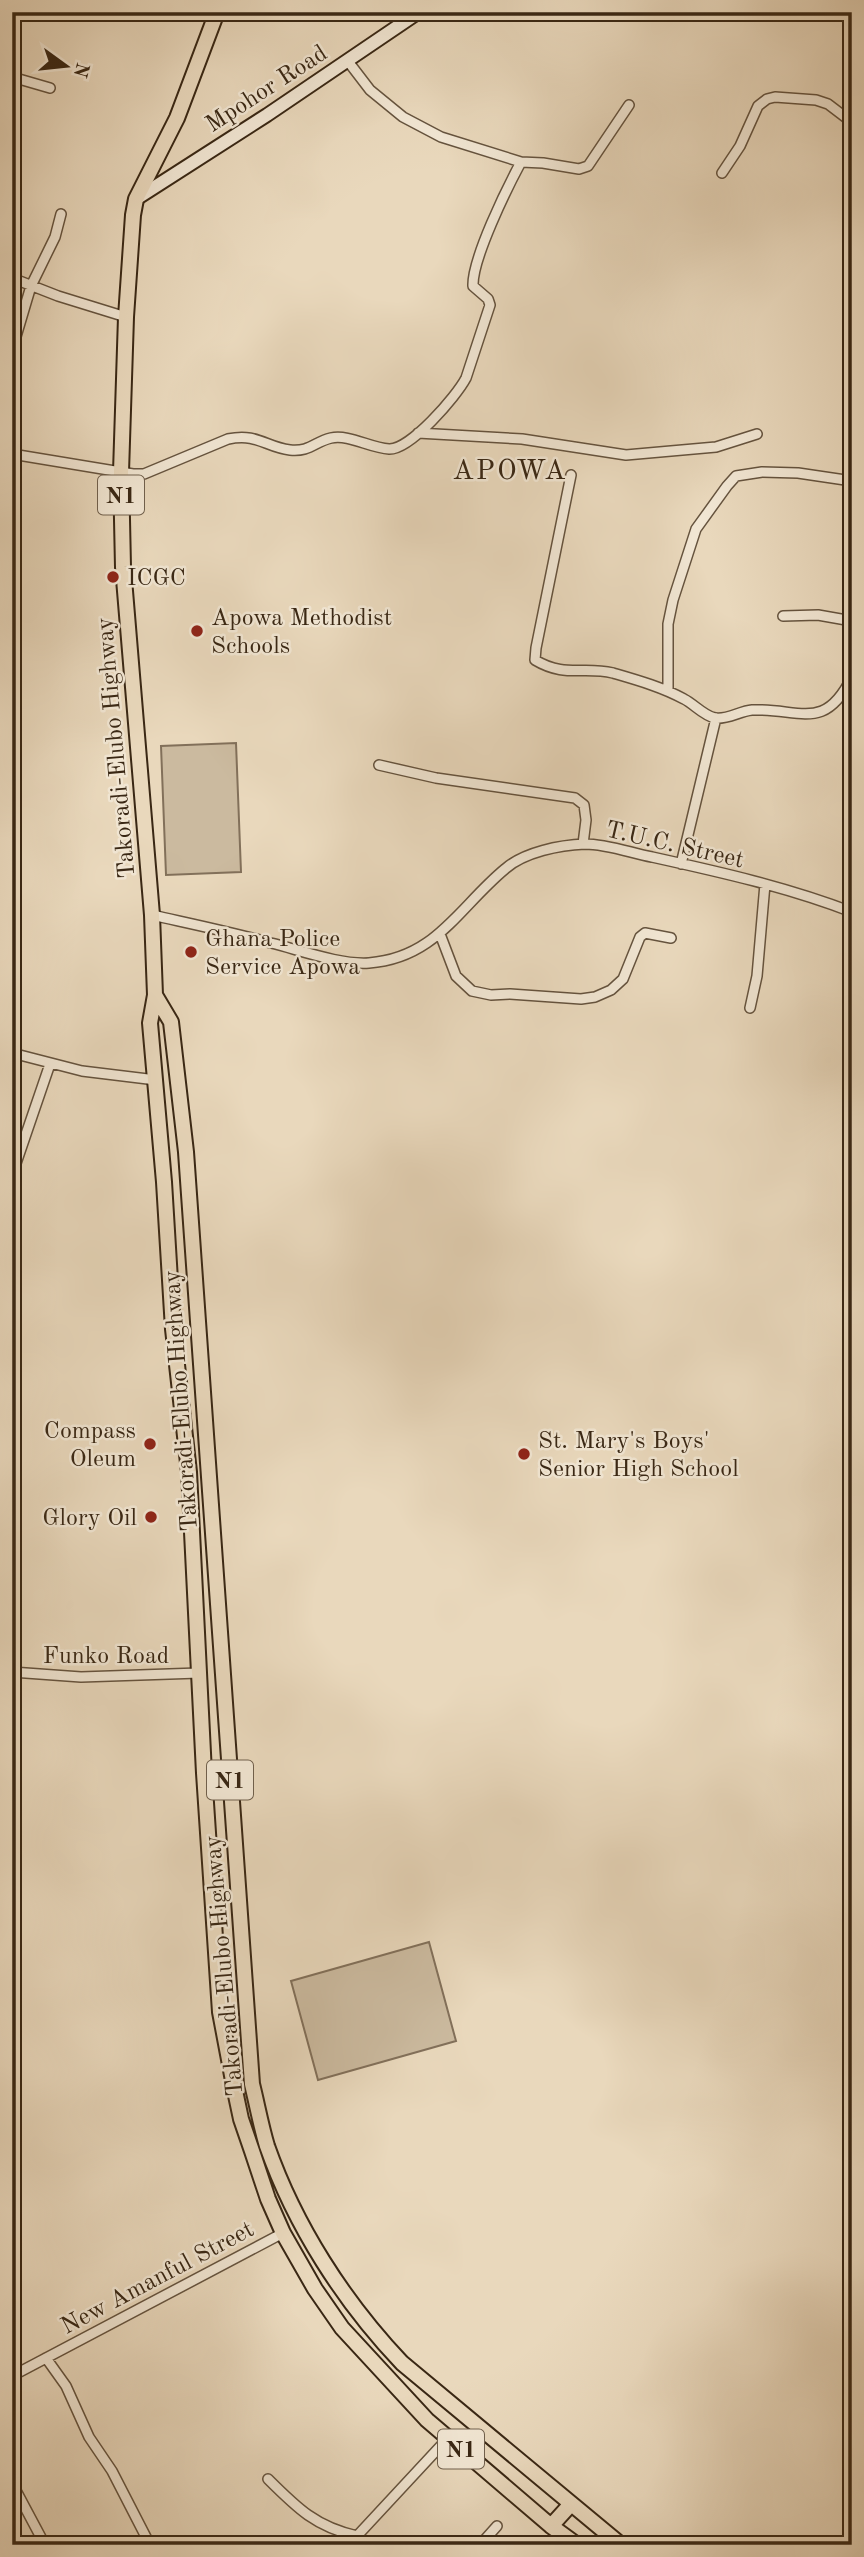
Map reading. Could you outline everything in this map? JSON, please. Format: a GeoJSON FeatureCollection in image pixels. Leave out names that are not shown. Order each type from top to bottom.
{"type":"FeatureCollection","features":[{"type":"Feature","properties":{"kind":"highway","name":"Takoradi-Elubo Highway"},"geometry":{"type":"LineString","coordinates":[[217,12],[177,118],[136,199],[132,215],[121,472],[124,567],[152,915],[155,995],[150,1023],[173,1329],[189,1472],[220,2012],[241,2119],[268,2199],[315,2290],[342,2328],[407,2400],[551,2526],[577,2545]]}},
{"type":"Feature","properties":{"kind":"highway","name":"Takoradi-Elubo Highway"},"geometry":{"type":"LineString","coordinates":[[155,995],[171,1022],[186,1152],[193,1284],[252,2084],[267,2145],[299,2220],[335,2279],[382,2342],[402,2363],[621,2545]]}},
{"type":"Feature","properties":{"kind":"highway"},"geometry":{"type":"LineString","coordinates":[[551,2526],[571,2504]]}},
{"type":"Feature","properties":{"kind":"main road","name":"Mpohor Road"},"geometry":{"type":"LineString","coordinates":[[136,199],[267,115],[419,12]]}},
{"type":"Feature","properties":{"kind":"street"},"geometry":{"type":"LineString","coordinates":[[347,60],[370,90],[403,117],[441,137],[521,162],[579,169],[588,166],[629,105]]}},
{"type":"Feature","properties":{"kind":"street"},"geometry":{"type":"LineString","coordinates":[[12,76],[50,88]]}},
{"type":"Feature","properties":{"kind":"street"},"geometry":{"type":"LineString","coordinates":[[722,173],[740,146],[758,106],[766,99],[775,97],[816,100],[828,104],[850,125]]}},
{"type":"Feature","properties":{"kind":"street"},"geometry":{"type":"LineString","coordinates":[[850,125],[852,104]]}},
{"type":"Feature","properties":{"kind":"street"},"geometry":{"type":"LineString","coordinates":[[12,454],[133,474],[153,472],[228,439],[241,436],[253,437],[287,449],[303,450],[331,438],[391,449],[400,447],[436,417],[466,378],[489,305],[488,299],[473,286],[474,274],[521,162]]}},
{"type":"Feature","properties":{"kind":"street"},"geometry":{"type":"LineString","coordinates":[[12,350],[31,286],[55,237],[61,214]]}},
{"type":"Feature","properties":{"kind":"street"},"geometry":{"type":"LineString","coordinates":[[12,278],[126,317]]}},
{"type":"Feature","properties":{"kind":"street"},"geometry":{"type":"LineString","coordinates":[[418,433],[522,439],[626,455],[716,447],[757,434]]}},
{"type":"Feature","properties":{"kind":"street"},"geometry":{"type":"LineString","coordinates":[[668,691],[668,624],[673,600],[696,528],[727,486],[736,476],[762,472],[798,473],[852,481]]}},
{"type":"Feature","properties":{"kind":"street"},"geometry":{"type":"LineString","coordinates":[[571,475],[535,660],[551,669],[608,672],[668,691],[716,718],[750,710],[805,715],[823,712],[836,703],[852,677]]}},
{"type":"Feature","properties":{"kind":"street"},"geometry":{"type":"LineString","coordinates":[[783,617],[818,615],[852,621]]}},
{"type":"Feature","properties":{"kind":"street"},"geometry":{"type":"LineString","coordinates":[[681,864],[716,718]]}},
{"type":"Feature","properties":{"kind":"street"},"geometry":{"type":"LineString","coordinates":[[379,765],[436,778],[575,798],[584,805],[586,820],[583,844]]}},
{"type":"Feature","properties":{"kind":"street","name":"T.U.C. Street"},"geometry":{"type":"LineString","coordinates":[[152,915],[354,963],[370,963],[420,948],[440,934],[472,899],[516,860],[583,844],[803,893],[852,912]]}},
{"type":"Feature","properties":{"kind":"street"},"geometry":{"type":"LineString","coordinates":[[750,1008],[757,976],[765,884]]}},
{"type":"Feature","properties":{"kind":"street"},"geometry":{"type":"LineString","coordinates":[[440,934],[456,976],[472,991],[491,995],[581,999],[595,997],[611,990],[623,979],[640,937],[645,933],[671,938]]}},
{"type":"Feature","properties":{"kind":"street"},"geometry":{"type":"LineString","coordinates":[[12,1052],[50,1064],[156,1080]]}},
{"type":"Feature","properties":{"kind":"street"},"geometry":{"type":"LineString","coordinates":[[12,1175],[50,1064]]}},
{"type":"Feature","properties":{"kind":"street","name":"Funko Road"},"geometry":{"type":"LineString","coordinates":[[12,1672],[81,1677],[200,1673]]}},
{"type":"Feature","properties":{"kind":"street","name":"New Amanful Street"},"geometry":{"type":"LineString","coordinates":[[12,2376],[283,2232]]}},
{"type":"Feature","properties":{"kind":"street"},"geometry":{"type":"LineString","coordinates":[[46,2358],[66,2386],[85,2430],[112,2471],[147,2539]]}},
{"type":"Feature","properties":{"kind":"street"},"geometry":{"type":"LineString","coordinates":[[268,2479],[299,2510],[355,2540],[448,2438]]}},
{"type":"Feature","properties":{"kind":"street"},"geometry":{"type":"LineString","coordinates":[[12,2483],[45,2545]]}},
{"type":"Feature","properties":{"kind":"street"},"geometry":{"type":"LineString","coordinates":[[480,2545],[498,2526]]}},
{"type":"Feature","properties":{"kind":"shaded area"},"geometry":{"type":"Polygon","coordinates":[[[236,743],[241,872],[166,875],[161,746],[236,743]]]}},
{"type":"Feature","properties":{"kind":"shaded area"},"geometry":{"type":"Polygon","coordinates":[[[429,1942],[456,2041],[318,2080],[291,1981],[429,1942]]]}},
{"type":"Feature","properties":{"kind":"place","name":"ICGC"},"geometry":{"type":"Point","coordinates":[113,577]}},
{"type":"Feature","properties":{"kind":"place","name":"Apowa Methodist Schools"},"geometry":{"type":"Point","coordinates":[197,631]}},
{"type":"Feature","properties":{"kind":"place","name":"Ghana Police Service Apowa"},"geometry":{"type":"Point","coordinates":[191,952]}},
{"type":"Feature","properties":{"kind":"place","name":"Compass Oleum"},"geometry":{"type":"Point","coordinates":[150,1444]}},
{"type":"Feature","properties":{"kind":"place","name":"St. Mary's Boys' Senior High School"},"geometry":{"type":"Point","coordinates":[524,1454]}},
{"type":"Feature","properties":{"kind":"place","name":"Glory Oil"},"geometry":{"type":"Point","coordinates":[151,1517]}},
{"type":"Feature","properties":{"kind":"district","name":"APOWA"},"geometry":{"type":"Point","coordinates":[510,469]}}]}
